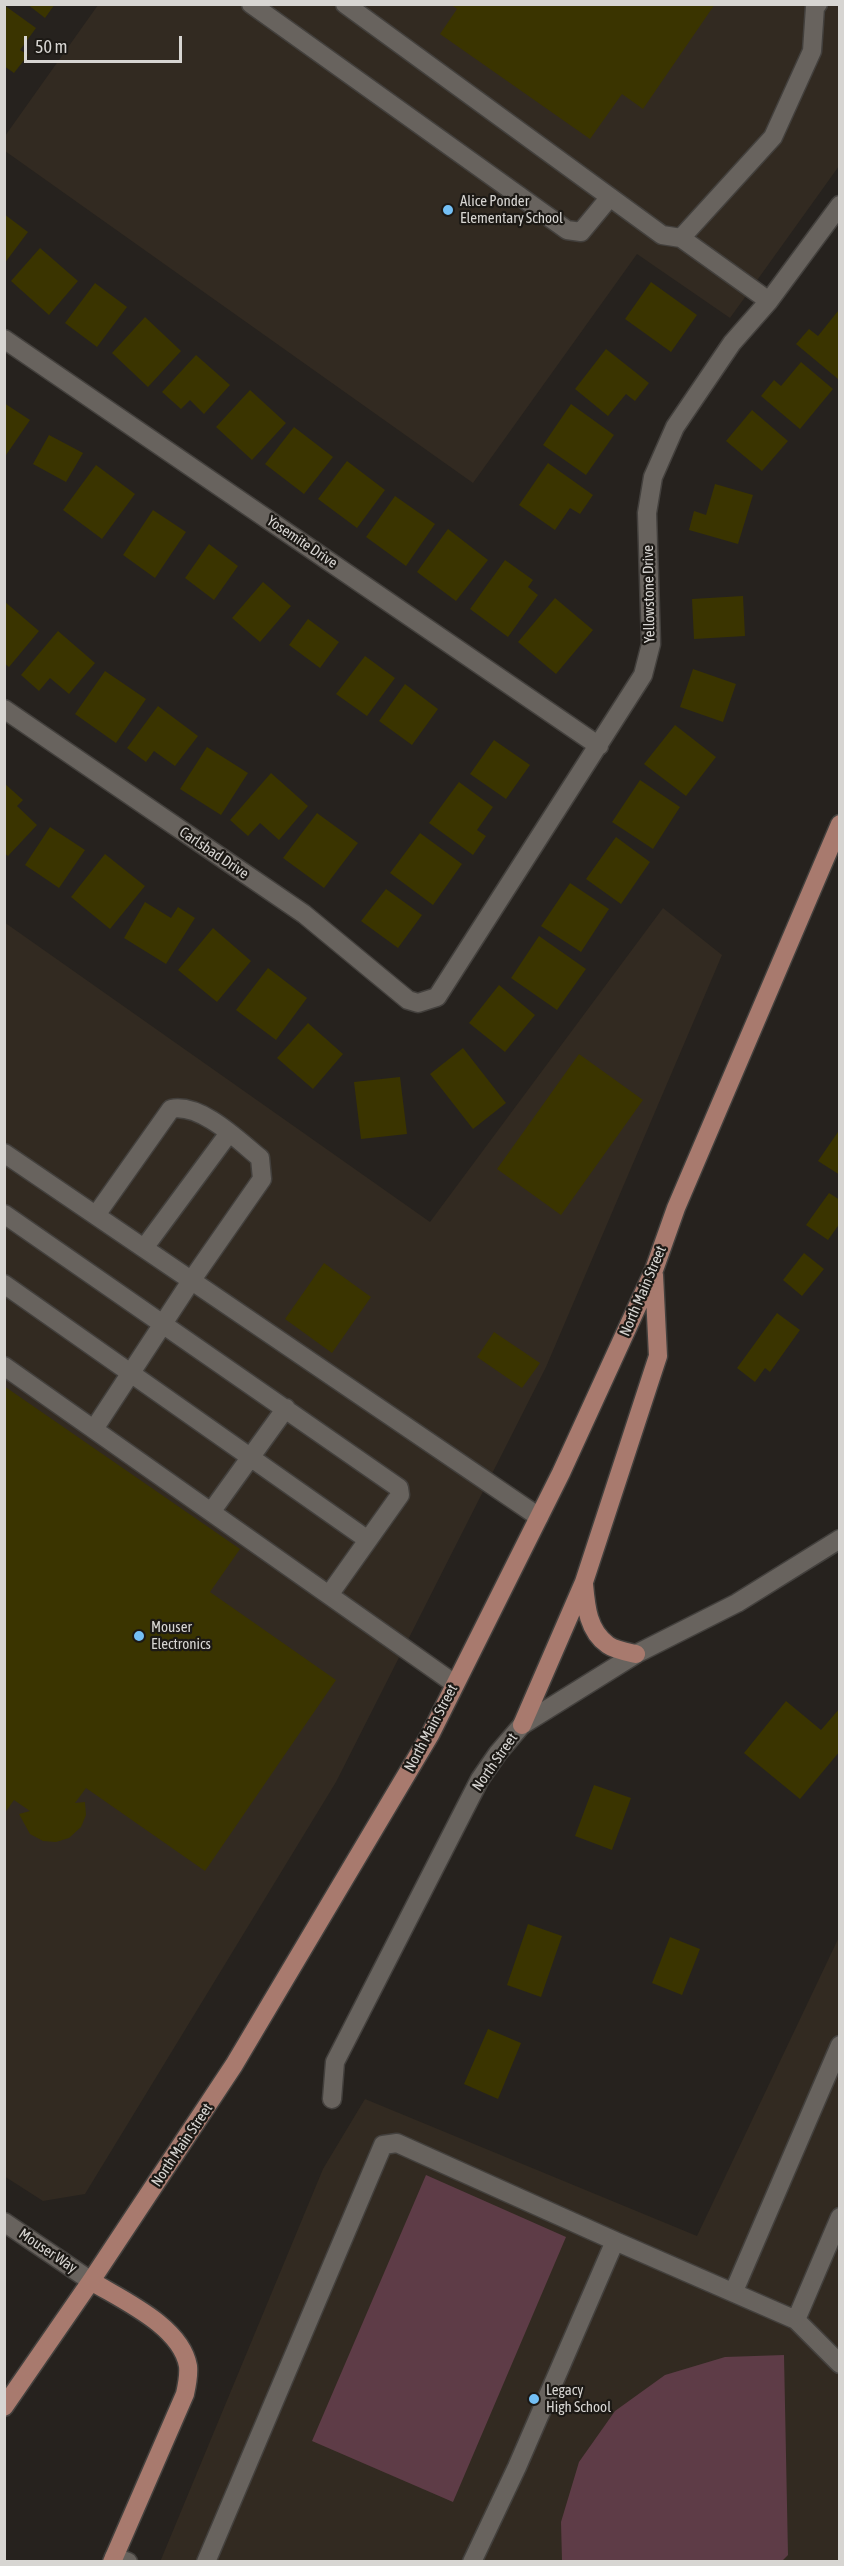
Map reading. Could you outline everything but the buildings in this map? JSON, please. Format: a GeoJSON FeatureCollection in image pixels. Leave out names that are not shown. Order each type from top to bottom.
{"type":"FeatureCollection","features":[{"type":"Feature","properties":{"kind":"main road","name":"North Main Street"},"geometry":{"type":"LineString","coordinates":[[4,2407],[91,2281],[234,2065],[430,1735],[539,1517],[654,1270],[676,1208],[840,824]]}},
{"type":"Feature","properties":{"kind":"main road"},"geometry":{"type":"LineString","coordinates":[[522,1725],[584,1582],[658,1356],[654,1270]]}},
{"type":"Feature","properties":{"kind":"main road"},"geometry":{"type":"LineString","coordinates":[[584,1582],[587,1614],[596,1631],[609,1646],[636,1654]]}},
{"type":"Feature","properties":{"kind":"main road"},"geometry":{"type":"LineString","coordinates":[[91,2281],[164,2328],[183,2352],[188,2365],[185,2394],[118,2560]]}},
{"type":"Feature","properties":{"kind":"street"},"geometry":{"type":"LineString","coordinates":[[345,4],[662,235],[681,238],[769,301]]}},
{"type":"Feature","properties":{"kind":"street"},"geometry":{"type":"LineString","coordinates":[[252,5],[567,230],[581,232],[610,197]]}},
{"type":"Feature","properties":{"kind":"street"},"geometry":{"type":"LineString","coordinates":[[681,238],[773,137],[812,51],[815,5]]}},
{"type":"Feature","properties":{"kind":"street","name":"Yellowstone Drive"},"geometry":{"type":"LineString","coordinates":[[418,1004],[429,1001],[443,991],[643,675],[651,644],[647,513],[653,477],[675,427],[732,343],[769,301],[840,205]]}},
{"type":"Feature","properties":{"kind":"street","name":"Yosemite Drive"},"geometry":{"type":"LineString","coordinates":[[4,339],[599,746]]}},
{"type":"Feature","properties":{"kind":"street","name":"Carlsbad Drive"},"geometry":{"type":"LineString","coordinates":[[4,709],[304,914],[408,1000],[418,1004]]}},
{"type":"Feature","properties":{"kind":"street"},"geometry":{"type":"LineString","coordinates":[[94,1429],[191,1281],[262,1179],[260,1158],[203,1115],[183,1107],[171,1109],[96,1215]]}},
{"type":"Feature","properties":{"kind":"street"},"geometry":{"type":"LineString","coordinates":[[144,1248],[229,1133]]}},
{"type":"Feature","properties":{"kind":"street"},"geometry":{"type":"LineString","coordinates":[[4,1153],[539,1517]]}},
{"type":"Feature","properties":{"kind":"street"},"geometry":{"type":"LineString","coordinates":[[4,1214],[399,1488],[400,1495],[329,1595]]}},
{"type":"Feature","properties":{"kind":"street"},"geometry":{"type":"LineString","coordinates":[[4,1284],[368,1540]]}},
{"type":"Feature","properties":{"kind":"street"},"geometry":{"type":"LineString","coordinates":[[4,1366],[455,1684]]}},
{"type":"Feature","properties":{"kind":"street"},"geometry":{"type":"LineString","coordinates":[[211,1512],[286,1408]]}},
{"type":"Feature","properties":{"kind":"street","name":"North Street"},"geometry":{"type":"LineString","coordinates":[[332,2099],[335,2062],[480,1779],[522,1725],[636,1654],[736,1603],[840,1539]]}},
{"type":"Feature","properties":{"kind":"street"},"geometry":{"type":"LineString","coordinates":[[734,2291],[840,2045]]}},
{"type":"Feature","properties":{"kind":"street"},"geometry":{"type":"LineString","coordinates":[[206,2562],[383,2145],[396,2143],[796,2320],[840,2364]]}},
{"type":"Feature","properties":{"kind":"street"},"geometry":{"type":"LineString","coordinates":[[796,2320],[840,2217]]}},
{"type":"Feature","properties":{"kind":"street","name":"Mouser Way"},"geometry":{"type":"LineString","coordinates":[[4,2222],[91,2281]]}},
{"type":"Feature","properties":{"kind":"street"},"geometry":{"type":"LineString","coordinates":[[472,2562],[517,2467],[615,2241]]}},
{"type":"Feature","properties":{"kind":"shaded area","name":"Alice Ponder Elementary School"},"geometry":{"type":"Polygon","coordinates":[[[98,5],[839,5],[839,166],[730,318],[637,254],[473,483],[5,151],[5,136],[98,5]]]}},
{"type":"Feature","properties":{"kind":"shaded area"},"geometry":{"type":"Polygon","coordinates":[[[663,908],[722,955],[546,1367],[336,1782],[85,2194],[43,2201],[4,2176],[4,922],[430,1222],[663,908]]]}},
{"type":"Feature","properties":{"kind":"shaded area","name":"Legacy High School"},"geometry":{"type":"Polygon","coordinates":[[[839,1937],[839,2561],[160,2562],[323,2169],[365,2099],[697,2236],[839,1937]]]}},
{"type":"Feature","properties":{"kind":"shaded area"},"geometry":{"type":"Polygon","coordinates":[[[426,2175],[566,2237],[453,2502],[312,2441],[426,2175]]]}},
{"type":"Feature","properties":{"kind":"shaded area"},"geometry":{"type":"Polygon","coordinates":[[[784,2355],[788,2555],[782,2561],[562,2561],[561,2522],[579,2462],[615,2411],[665,2375],[725,2357],[784,2355]]]}},
{"type":"Feature","properties":{"kind":"place","name":"Alice Ponder Elementary School"},"geometry":{"type":"Point","coordinates":[448,210]}},
{"type":"Feature","properties":{"kind":"place","name":"Mouser Electronics"},"geometry":{"type":"Point","coordinates":[139,1636]}},
{"type":"Feature","properties":{"kind":"place","name":"Legacy High School"},"geometry":{"type":"Point","coordinates":[534,2399]}}]}
